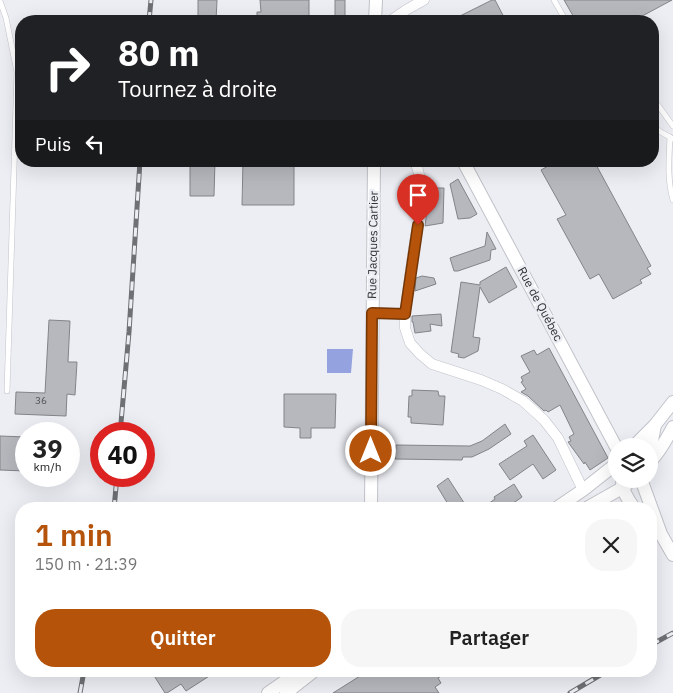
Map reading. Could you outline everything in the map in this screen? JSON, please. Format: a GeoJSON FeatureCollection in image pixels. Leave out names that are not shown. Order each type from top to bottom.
{"type":"FeatureCollection","features":[{"type":"Feature","properties":{"kind":"street"},"geometry":{"type":"LineString","coordinates":[[375,15],[376,0]]}},
{"type":"Feature","properties":{"kind":"street"},"geometry":{"type":"LineString","coordinates":[[399,15],[424,0]]}},
{"type":"Feature","properties":{"kind":"street","name":"Rue Jacques Cartier"},"geometry":{"type":"LineString","coordinates":[[371,502],[374,167]]}},
{"type":"Feature","properties":{"kind":"street"},"geometry":{"type":"LineString","coordinates":[[417,167],[422,191],[421,209],[405,314],[405,328],[410,343],[432,364],[481,380],[523,401],[544,420],[558,438],[583,490]]}},
{"type":"Feature","properties":{"kind":"street","name":"Rue de Québec"},"geometry":{"type":"LineString","coordinates":[[465,167],[611,438]]}},
{"type":"Feature","properties":{"kind":"street"},"geometry":{"type":"LineString","coordinates":[[372,313],[405,314]]}},
{"type":"Feature","properties":{"kind":"street"},"geometry":{"type":"LineString","coordinates":[[642,438],[673,402]]}},
{"type":"Feature","properties":{"kind":"street"},"geometry":{"type":"LineString","coordinates":[[653,438],[655,425]]}},
{"type":"Feature","properties":{"kind":"street"},"geometry":{"type":"LineString","coordinates":[[658,452],[673,427]]}},
{"type":"Feature","properties":{"kind":"street"},"geometry":{"type":"LineString","coordinates":[[565,502],[608,470]]}},
{"type":"Feature","properties":{"kind":"street"},"geometry":{"type":"LineString","coordinates":[[600,502],[616,488]]}},
{"type":"Feature","properties":{"kind":"street"},"geometry":{"type":"LineString","coordinates":[[624,488],[629,502]]}},
{"type":"Feature","properties":{"kind":"street"},"geometry":{"type":"LineString","coordinates":[[644,488],[649,502]]}},
{"type":"Feature","properties":{"kind":"street"},"geometry":{"type":"LineString","coordinates":[[657,523],[673,555]]}},
{"type":"Feature","properties":{"kind":"street"},"geometry":{"type":"LineString","coordinates":[[657,530],[661,534]]}},
{"type":"Feature","properties":{"kind":"street"},"geometry":{"type":"LineString","coordinates":[[268,693],[291,677]]}},
{"type":"Feature","properties":{"kind":"street"},"geometry":{"type":"LineString","coordinates":[[286,693],[306,677]]}},
{"type":"Feature","properties":{"kind":"lane"},"geometry":{"type":"LineString","coordinates":[[554,0],[563,15]]}},
{"type":"Feature","properties":{"kind":"lane"},"geometry":{"type":"LineString","coordinates":[[0,1],[6,18],[15,62]]}},
{"type":"Feature","properties":{"kind":"lane"},"geometry":{"type":"LineString","coordinates":[[659,107],[673,126]]}},
{"type":"Feature","properties":{"kind":"lane"},"geometry":{"type":"LineString","coordinates":[[659,131],[671,138],[669,176],[673,200]]}},
{"type":"Feature","properties":{"kind":"lane"},"geometry":{"type":"LineString","coordinates":[[7,391],[15,136]]}},
{"type":"Feature","properties":{"kind":"water"},"geometry":{"type":"Polygon","coordinates":[[[327,349],[353,349],[351,373],[327,373],[327,349]]]}},
{"type":"Feature","properties":{"kind":"building"},"geometry":{"type":"Polygon","coordinates":[[[198,0],[217,0],[216,15],[198,15],[198,0]]]}},
{"type":"Feature","properties":{"kind":"building"},"geometry":{"type":"Polygon","coordinates":[[[260,0],[309,0],[309,15],[257,15],[257,12],[261,12],[260,0]]]}},
{"type":"Feature","properties":{"kind":"building"},"geometry":{"type":"Polygon","coordinates":[[[335,0],[345,0],[345,15],[335,15],[335,0]]]}},
{"type":"Feature","properties":{"kind":"building"},"geometry":{"type":"Polygon","coordinates":[[[495,0],[503,15],[462,15],[495,0]]]}},
{"type":"Feature","properties":{"kind":"building"},"geometry":{"type":"Polygon","coordinates":[[[564,0],[672,0],[644,15],[573,15],[564,0]]]}},
{"type":"Feature","properties":{"kind":"building"},"geometry":{"type":"Polygon","coordinates":[[[190,167],[215,167],[214,196],[190,196],[190,167]]]}},
{"type":"Feature","properties":{"kind":"building"},"geometry":{"type":"Polygon","coordinates":[[[243,167],[294,167],[294,205],[242,205],[243,167]]]}},
{"type":"Feature","properties":{"kind":"building"},"geometry":{"type":"Polygon","coordinates":[[[546,167],[597,167],[651,266],[647,268],[651,274],[640,280],[642,283],[613,299],[599,274],[590,279],[557,219],[566,215],[541,170],[546,167]]]}},
{"type":"Feature","properties":{"kind":"building"},"geometry":{"type":"Polygon","coordinates":[[[458,179],[477,214],[470,218],[458,219],[450,184],[458,179]]]}},
{"type":"Feature","properties":{"kind":"building"},"geometry":{"type":"Polygon","coordinates":[[[428,188],[444,188],[443,223],[425,226],[428,202],[428,188]]]}},
{"type":"Feature","properties":{"kind":"building"},"geometry":{"type":"Polygon","coordinates":[[[487,232],[496,249],[491,250],[490,260],[454,271],[450,258],[485,246],[487,232]]]}},
{"type":"Feature","properties":{"kind":"building"},"geometry":{"type":"Polygon","coordinates":[[[506,267],[517,287],[489,303],[480,287],[473,337],[480,338],[478,351],[464,358],[458,357],[459,354],[451,352],[461,282],[480,285],[480,282],[506,267]]]}},
{"type":"Feature","properties":{"kind":"building"},"geometry":{"type":"Polygon","coordinates":[[[422,276],[434,278],[436,284],[415,291],[416,278],[422,276]]]}},
{"type":"Feature","properties":{"kind":"building"},"geometry":{"type":"Polygon","coordinates":[[[441,314],[442,326],[430,324],[431,331],[415,333],[412,316],[441,314]]]}},
{"type":"Feature","properties":{"kind":"building"},"geometry":{"type":"Polygon","coordinates":[[[49,320],[70,321],[68,362],[77,362],[75,395],[67,394],[66,416],[15,414],[16,392],[45,393],[49,320]]]}},
{"type":"Feature","properties":{"kind":"building"},"geometry":{"type":"Polygon","coordinates":[[[549,348],[608,458],[590,470],[568,442],[571,441],[569,437],[574,434],[560,405],[548,412],[544,411],[521,392],[526,389],[521,382],[523,381],[521,377],[530,372],[521,356],[534,350],[537,355],[549,348]]]}},
{"type":"Feature","properties":{"kind":"building"},"geometry":{"type":"Polygon","coordinates":[[[412,390],[438,391],[439,396],[445,396],[443,425],[411,423],[411,417],[408,417],[409,396],[412,396],[412,390]]]}},
{"type":"Feature","properties":{"kind":"building"},"geometry":{"type":"Polygon","coordinates":[[[284,394],[336,394],[335,428],[311,428],[311,438],[300,438],[300,428],[284,427],[284,394]]]}},
{"type":"Feature","properties":{"kind":"building"},"geometry":{"type":"Polygon","coordinates":[[[505,424],[511,434],[489,449],[472,457],[463,457],[462,460],[395,459],[396,445],[470,446],[482,441],[505,424]]]}},
{"type":"Feature","properties":{"kind":"building"},"geometry":{"type":"Polygon","coordinates":[[[533,435],[556,470],[543,479],[533,464],[510,480],[499,464],[527,446],[524,441],[533,435]]]}},
{"type":"Feature","properties":{"kind":"building"},"geometry":{"type":"Polygon","coordinates":[[[0,436],[15,437],[15,471],[0,470],[0,436]]]}},
{"type":"Feature","properties":{"kind":"building"},"geometry":{"type":"Polygon","coordinates":[[[448,478],[463,502],[447,502],[437,486],[448,478]]]}},
{"type":"Feature","properties":{"kind":"building"},"geometry":{"type":"Polygon","coordinates":[[[514,484],[522,497],[515,502],[491,502],[495,499],[494,497],[514,484]]]}},
{"type":"Feature","properties":{"kind":"building"},"geometry":{"type":"Polygon","coordinates":[[[155,677],[208,677],[186,691],[181,684],[165,693],[155,677]]]}},
{"type":"Feature","properties":{"kind":"building"},"geometry":{"type":"Polygon","coordinates":[[[358,677],[440,677],[438,678],[441,683],[435,687],[439,693],[333,693],[358,677]]]}},
{"type":"Feature","properties":{"kind":"railway"},"geometry":{"type":"LineString","coordinates":[[150,15],[151,0]]}},
{"type":"Feature","properties":{"kind":"railway"},"geometry":{"type":"LineString","coordinates":[[121,422],[140,167]]}},
{"type":"Feature","properties":{"kind":"railway"},"geometry":{"type":"LineString","coordinates":[[115,502],[116,487]]}},
{"type":"Feature","properties":{"kind":"railway"},"geometry":{"type":"LineString","coordinates":[[657,642],[673,633]]}},
{"type":"Feature","properties":{"kind":"railway"},"geometry":{"type":"LineString","coordinates":[[80,693],[83,677]]}},
{"type":"Feature","properties":{"kind":"railway"},"geometry":{"type":"LineString","coordinates":[[570,693],[597,677]]}},
{"type":"Feature","properties":{"kind":"route"},"geometry":{"type":"LineString","coordinates":[[371,451],[372,313],[405,314],[418,225]]}}]}
